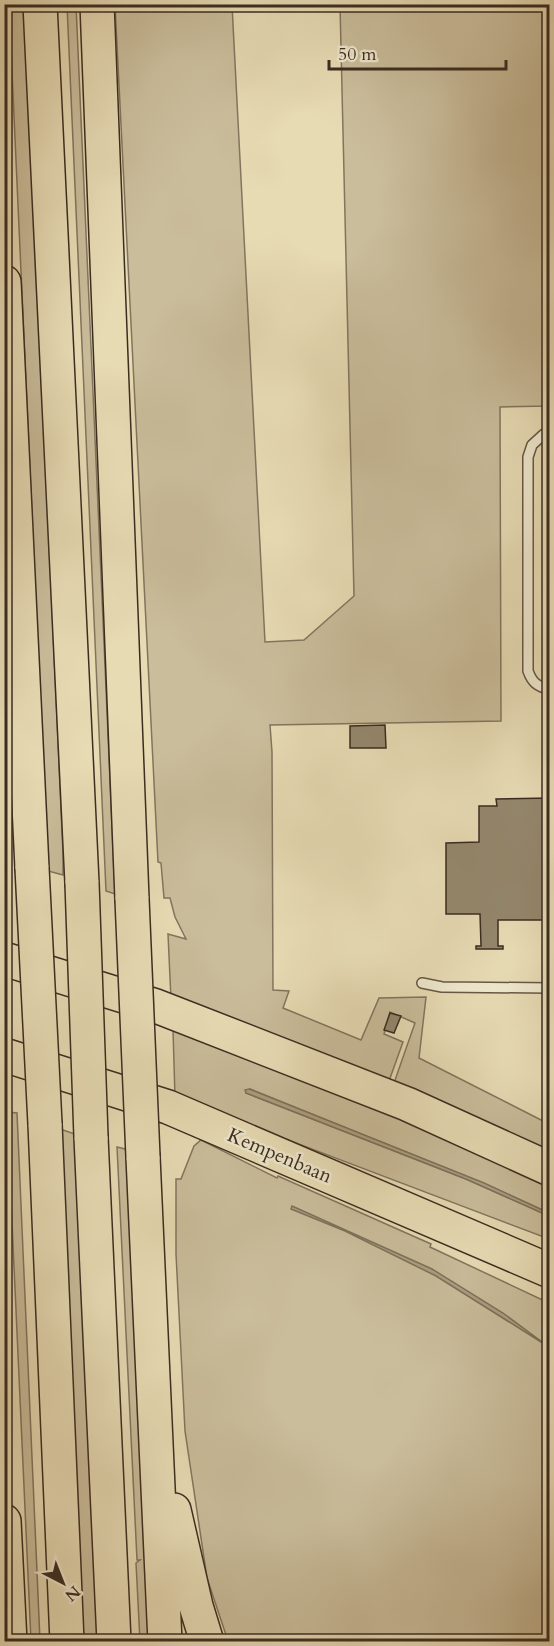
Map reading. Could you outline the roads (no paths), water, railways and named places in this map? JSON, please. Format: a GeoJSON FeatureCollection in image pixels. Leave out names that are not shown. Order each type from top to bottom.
{"type":"FeatureCollection","features":[{"type":"Feature","properties":{"kind":"highway"},"geometry":{"type":"LineString","coordinates":[[40,4],[82,883],[114,1641]]}},
{"type":"Feature","properties":{"kind":"highway"},"geometry":{"type":"LineString","coordinates":[[97,4],[132,899],[165,1641]]}},
{"type":"Feature","properties":{"kind":"highway"},"geometry":{"type":"LineString","coordinates":[[4,282],[45,1124],[67,1641]]}},
{"type":"Feature","properties":{"kind":"highway"},"geometry":{"type":"LineString","coordinates":[[4,959],[167,1010],[407,1104],[549,1169]]}},
{"type":"Feature","properties":{"kind":"highway","name":"Kempenbaan"},"geometry":{"type":"LineString","coordinates":[[4,1055],[168,1107],[549,1271]]}},
{"type":"Feature","properties":{"kind":"highway"},"geometry":{"type":"LineString","coordinates":[[156,1430],[196,1606],[207,1641]]}},
{"type":"Feature","properties":{"kind":"highway"},"geometry":{"type":"LineString","coordinates":[[4,1521],[10,1641]]}},
{"type":"Feature","properties":{"kind":"lane"},"geometry":{"type":"LineString","coordinates":[[549,434],[544,434],[532,445],[528,457],[528,671],[531,680],[540,687],[549,689]]}},
{"type":"Feature","properties":{"kind":"lane"},"geometry":{"type":"LineString","coordinates":[[422,983],[442,987],[549,988]]}}]}
